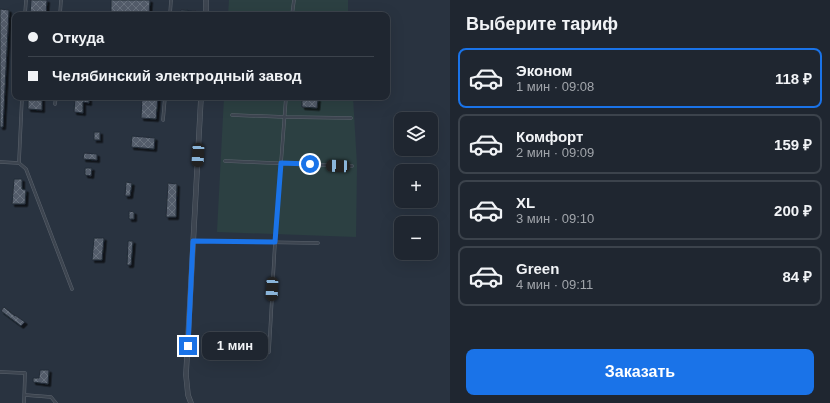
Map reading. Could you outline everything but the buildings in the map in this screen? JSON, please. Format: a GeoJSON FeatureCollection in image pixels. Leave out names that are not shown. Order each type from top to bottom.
{"type":"FeatureCollection","features":[{"type":"Feature","properties":{"kind":"street"},"geometry":{"type":"LineString","coordinates":[[206,0],[206,12]]}},
{"type":"Feature","properties":{"kind":"street"},"geometry":{"type":"LineString","coordinates":[[191,403],[188,395],[186,375],[201,100]]}},
{"type":"Feature","properties":{"kind":"lane"},"geometry":{"type":"LineString","coordinates":[[25,12],[26,0]]}},
{"type":"Feature","properties":{"kind":"lane"},"geometry":{"type":"LineString","coordinates":[[60,0],[60,12]]}},
{"type":"Feature","properties":{"kind":"lane"},"geometry":{"type":"LineString","coordinates":[[170,12],[171,0]]}},
{"type":"Feature","properties":{"kind":"lane"},"geometry":{"type":"LineString","coordinates":[[292,12],[294,0]]}},
{"type":"Feature","properties":{"kind":"lane"},"geometry":{"type":"LineString","coordinates":[[19,163],[22,100]]}},
{"type":"Feature","properties":{"kind":"lane"},"geometry":{"type":"LineString","coordinates":[[55,104],[56,100]]}},
{"type":"Feature","properties":{"kind":"lane"},"geometry":{"type":"LineString","coordinates":[[163,120],[165,100]]}},
{"type":"Feature","properties":{"kind":"lane"},"geometry":{"type":"LineString","coordinates":[[269,352],[275,242],[286,100]]}},
{"type":"Feature","properties":{"kind":"lane"},"geometry":{"type":"LineString","coordinates":[[232,115],[351,118]]}},
{"type":"Feature","properties":{"kind":"lane"},"geometry":{"type":"LineString","coordinates":[[225,161],[352,166]]}},
{"type":"Feature","properties":{"kind":"lane"},"geometry":{"type":"LineString","coordinates":[[0,162],[19,163],[26,169],[72,289]]}},
{"type":"Feature","properties":{"kind":"lane"},"geometry":{"type":"LineString","coordinates":[[193,241],[318,243]]}},
{"type":"Feature","properties":{"kind":"lane"},"geometry":{"type":"LineString","coordinates":[[0,372],[25,373],[24,403]]}},
{"type":"Feature","properties":{"kind":"lane"},"geometry":{"type":"LineString","coordinates":[[24,395],[51,397],[56,403]]}},
{"type":"Feature","properties":{"kind":"green space"},"geometry":{"type":"Polygon","coordinates":[[[229,0],[348,0],[348,12],[228,12],[229,0]]]}},
{"type":"Feature","properties":{"kind":"green space"},"geometry":{"type":"Polygon","coordinates":[[[224,100],[353,100],[357,165],[356,237],[217,232],[224,100]]]}},
{"type":"Feature","properties":{"kind":"route"},"geometry":{"type":"LineString","coordinates":[[188,346],[193,241],[275,242],[281,163],[310,164]]}}]}
